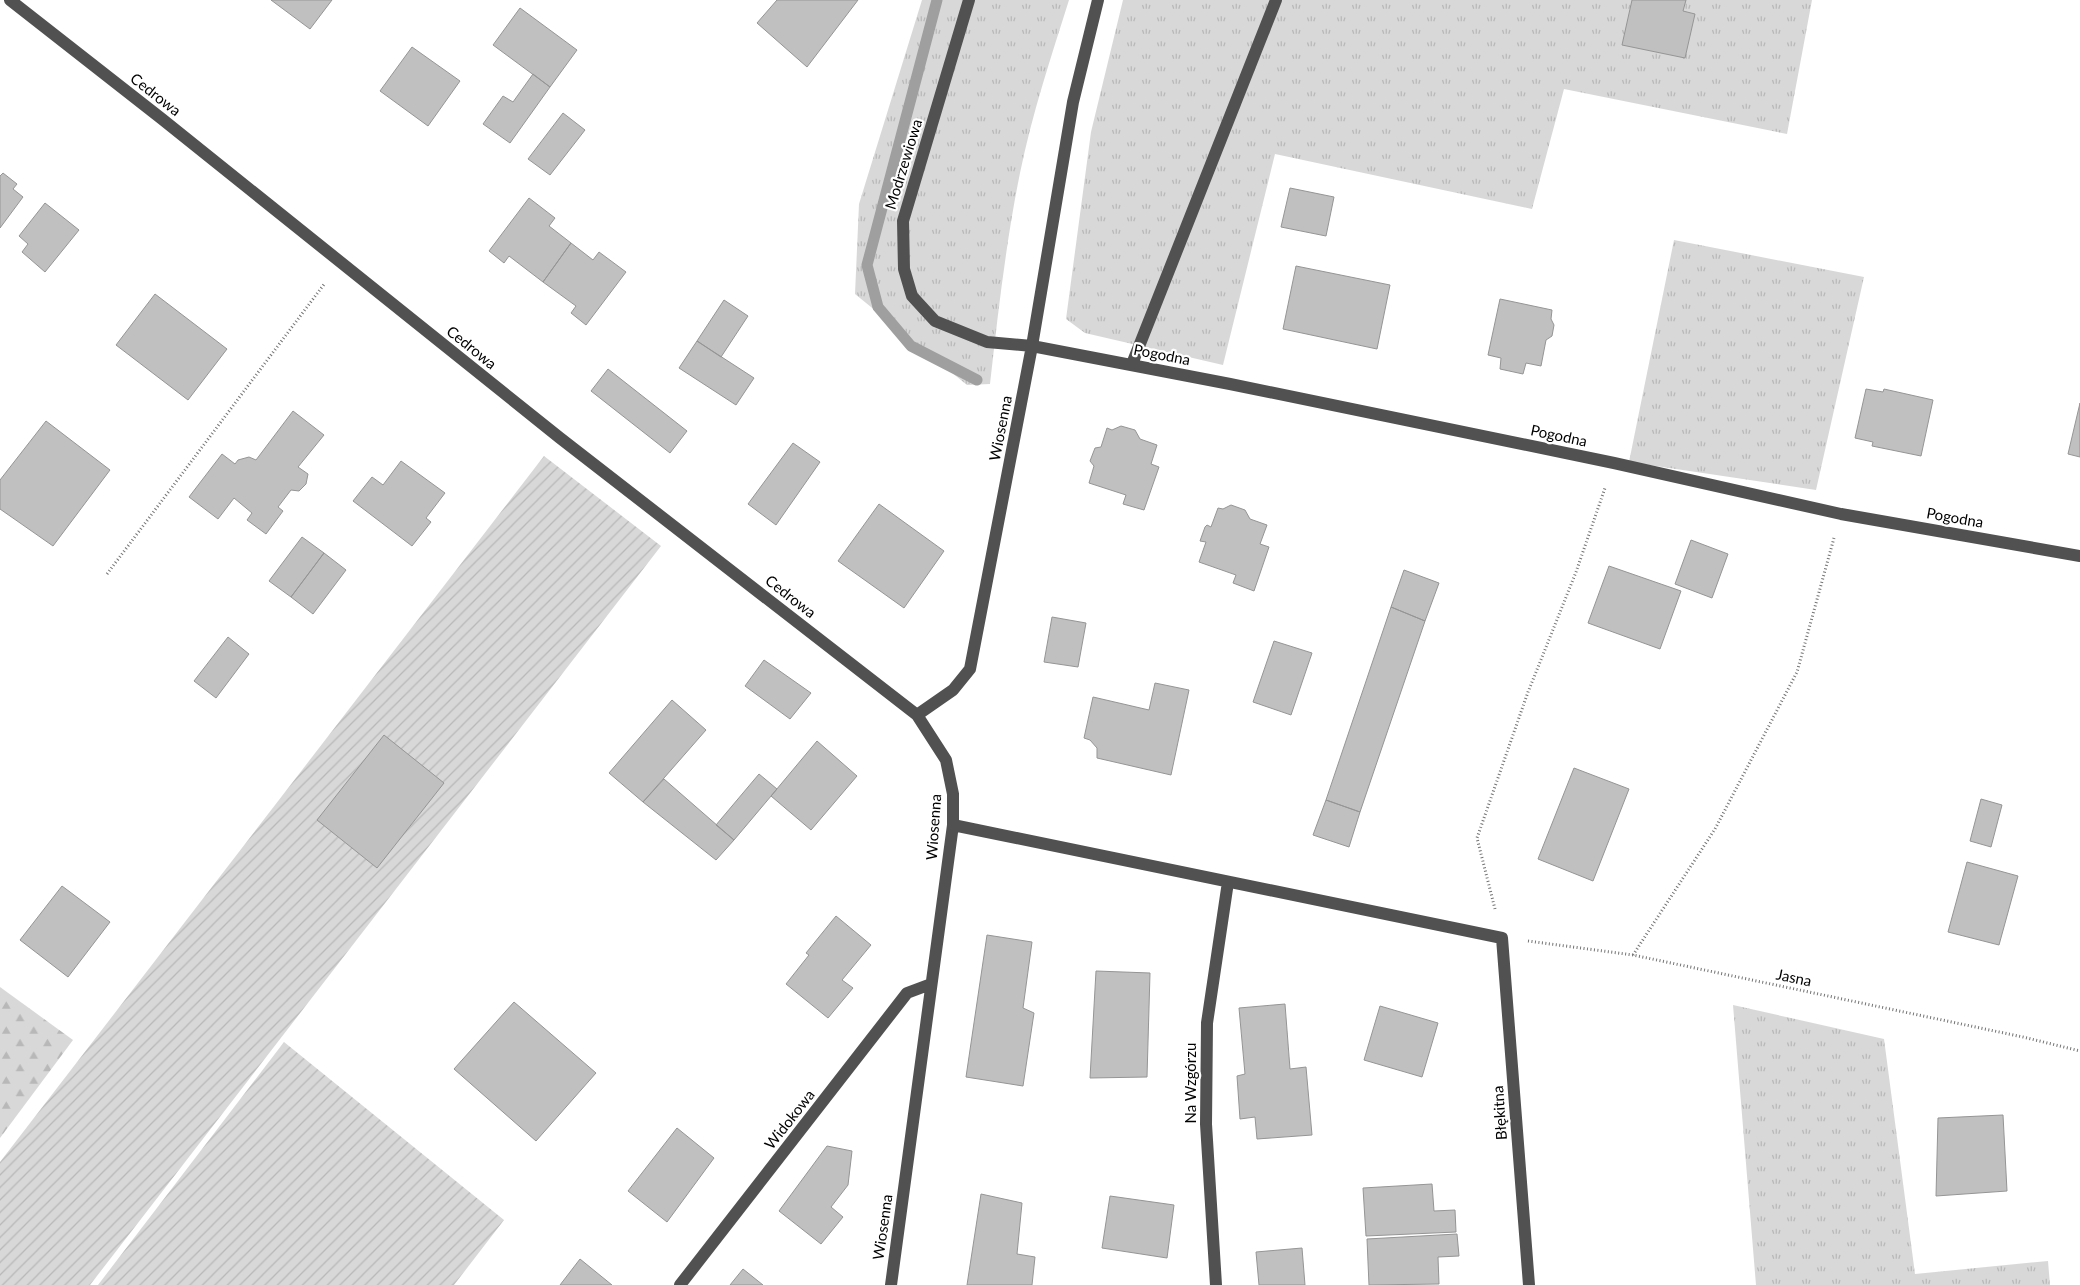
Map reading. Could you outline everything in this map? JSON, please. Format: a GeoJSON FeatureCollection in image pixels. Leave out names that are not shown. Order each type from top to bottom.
{"type":"FeatureCollection","features":[{"type":"Feature","properties":{"kind":"street","name":"Cedrowa"},"geometry":{"type":"LineString","coordinates":[[10,0],[560,438],[917,715]]}},
{"type":"Feature","properties":{"kind":"street","name":"Modrzewiowa"},"geometry":{"type":"LineString","coordinates":[[969,0],[903,221],[904,269],[912,296],[934,321],[987,342],[1032,346]]}},
{"type":"Feature","properties":{"kind":"street","name":"Wiosenna"},"geometry":{"type":"LineString","coordinates":[[891,1285],[953,825],[953,794],[946,760],[917,715],[953,690],[970,668],[1032,346],[1073,102],[1098,0]]}},
{"type":"Feature","properties":{"kind":"street"},"geometry":{"type":"LineString","coordinates":[[1132,364],[1276,0]]}},
{"type":"Feature","properties":{"kind":"street","name":"Pogodna"},"geometry":{"type":"LineString","coordinates":[[1032,346],[1132,364],[1614,463],[1841,514],[2080,556]]}},
{"type":"Feature","properties":{"kind":"street"},"geometry":{"type":"LineString","coordinates":[[953,825],[1502,938]]}},
{"type":"Feature","properties":{"kind":"street","name":"Na Wzgórzu"},"geometry":{"type":"LineString","coordinates":[[1216,1285],[1206,1124],[1207,1023],[1228,882]]}},
{"type":"Feature","properties":{"kind":"street","name":"Błękitna"},"geometry":{"type":"LineString","coordinates":[[1502,938],[1529,1285]]}},
{"type":"Feature","properties":{"kind":"street","name":"Widokowa"},"geometry":{"type":"LineString","coordinates":[[680,1285],[907,993],[931,984]]}},
{"type":"Feature","properties":{"kind":"path"},"geometry":{"type":"LineString","coordinates":[[107,574],[341,262]]}},
{"type":"Feature","properties":{"kind":"path"},"geometry":{"type":"LineString","coordinates":[[1502,938],[1477,838],[1528,692],[1576,572],[1614,463]]}},
{"type":"Feature","properties":{"kind":"path"},"geometry":{"type":"LineString","coordinates":[[1633,955],[1715,829],[1797,672],[1841,514]]}},
{"type":"Feature","properties":{"kind":"path","name":"Jasna"},"geometry":{"type":"LineString","coordinates":[[1502,938],[1633,955],[2023,1037],[2080,1051]]}},
{"type":"Feature","properties":{"kind":"green space"},"geometry":{"type":"Polygon","coordinates":[[[922,0],[1069,0],[1036,107],[1020,173],[1006,251],[990,384],[967,385],[855,294],[859,204],[922,0]]]}},
{"type":"Feature","properties":{"kind":"green space"},"geometry":{"type":"Polygon","coordinates":[[[1123,0],[1812,0],[1787,134],[1564,89],[1532,209],[1275,154],[1223,365],[1085,333],[1066,319],[1091,132],[1123,0]]]}},
{"type":"Feature","properties":{"kind":"green space"},"geometry":{"type":"Polygon","coordinates":[[[1674,240],[1864,277],[1816,490],[1629,462],[1674,240]]]}},
{"type":"Feature","properties":{"kind":"green space"},"geometry":{"type":"Polygon","coordinates":[[[544,456],[661,546],[90,1285],[0,1285],[0,1162],[544,456]]]}},
{"type":"Feature","properties":{"kind":"green space"},"geometry":{"type":"Polygon","coordinates":[[[0,987],[73,1040],[0,1138],[0,987]]]}},
{"type":"Feature","properties":{"kind":"green space"},"geometry":{"type":"Polygon","coordinates":[[[1733,1005],[1884,1039],[1915,1274],[2048,1261],[2050,1285],[1756,1285],[1733,1005]]]}},
{"type":"Feature","properties":{"kind":"green space"},"geometry":{"type":"Polygon","coordinates":[[[284,1042],[504,1220],[454,1285],[98,1285],[284,1042]]]}},
{"type":"Feature","properties":{"kind":"building"},"geometry":{"type":"Polygon","coordinates":[[[271,0],[332,0],[310,29],[271,0]]]}},
{"type":"Feature","properties":{"kind":"building"},"geometry":{"type":"Polygon","coordinates":[[[777,0],[858,0],[807,67],[757,23],[777,0]]]}},
{"type":"Feature","properties":{"kind":"building"},"geometry":{"type":"Polygon","coordinates":[[[1632,0],[1686,0],[1683,11],[1695,14],[1685,58],[1622,45],[1632,0]]]}},
{"type":"Feature","properties":{"kind":"building"},"geometry":{"type":"Polygon","coordinates":[[[520,8],[577,50],[550,87],[493,45],[520,8]]]}},
{"type":"Feature","properties":{"kind":"building"},"geometry":{"type":"Polygon","coordinates":[[[412,47],[460,81],[428,126],[380,91],[412,47]]]}},
{"type":"Feature","properties":{"kind":"building"},"geometry":{"type":"Polygon","coordinates":[[[533,74],[550,87],[510,143],[483,124],[503,96],[513,102],[533,74]]]}},
{"type":"Feature","properties":{"kind":"building"},"geometry":{"type":"Polygon","coordinates":[[[563,113],[585,130],[550,175],[528,159],[563,113]]]}},
{"type":"Feature","properties":{"kind":"building"},"geometry":{"type":"Polygon","coordinates":[[[3,173],[17,184],[13,189],[23,197],[0,228],[0,176],[3,173]]]}},
{"type":"Feature","properties":{"kind":"building"},"geometry":{"type":"Polygon","coordinates":[[[1290,188],[1334,197],[1326,236],[1281,227],[1290,188]]]}},
{"type":"Feature","properties":{"kind":"building"},"geometry":{"type":"Polygon","coordinates":[[[529,198],[555,218],[549,226],[571,243],[543,282],[509,256],[504,263],[489,251],[529,198]]]}},
{"type":"Feature","properties":{"kind":"building"},"geometry":{"type":"Polygon","coordinates":[[[45,203],[79,230],[45,272],[22,252],[28,244],[19,236],[45,203]]]}},
{"type":"Feature","properties":{"kind":"building"},"geometry":{"type":"Polygon","coordinates":[[[571,243],[593,260],[599,252],[626,272],[586,325],[571,313],[576,306],[543,282],[571,243]]]}},
{"type":"Feature","properties":{"kind":"building"},"geometry":{"type":"Polygon","coordinates":[[[1296,266],[1390,285],[1377,349],[1283,329],[1296,266]]]}},
{"type":"Feature","properties":{"kind":"building"},"geometry":{"type":"Polygon","coordinates":[[[155,294],[227,349],[188,400],[116,345],[155,294]]]}},
{"type":"Feature","properties":{"kind":"building"},"geometry":{"type":"Polygon","coordinates":[[[1500,299],[1552,310],[1551,319],[1554,325],[1552,336],[1546,340],[1541,366],[1526,363],[1523,374],[1500,369],[1501,358],[1488,355],[1500,299]]]}},
{"type":"Feature","properties":{"kind":"building"},"geometry":{"type":"Polygon","coordinates":[[[724,300],[748,316],[721,357],[697,341],[724,300]]]}},
{"type":"Feature","properties":{"kind":"building"},"geometry":{"type":"Polygon","coordinates":[[[697,341],[754,378],[736,405],[679,368],[697,341]]]}},
{"type":"Feature","properties":{"kind":"building"},"geometry":{"type":"Polygon","coordinates":[[[608,369],[687,431],[670,453],[591,391],[608,369]]]}},
{"type":"Feature","properties":{"kind":"building"},"geometry":{"type":"Polygon","coordinates":[[[1866,389],[1883,392],[1884,389],[1933,400],[1921,456],[1872,446],[1873,442],[1855,438],[1866,389]]]}},
{"type":"Feature","properties":{"kind":"building"},"geometry":{"type":"Polygon","coordinates":[[[2080,403],[2080,457],[2068,454],[2080,403]]]}},
{"type":"Feature","properties":{"kind":"building"},"geometry":{"type":"Polygon","coordinates":[[[293,411],[324,435],[298,467],[308,474],[306,484],[299,491],[291,490],[278,507],[283,511],[266,534],[247,520],[252,513],[234,498],[218,519],[189,497],[222,454],[235,464],[238,460],[249,457],[256,460],[293,411]]]}},
{"type":"Feature","properties":{"kind":"building"},"geometry":{"type":"Polygon","coordinates":[[[46,421],[110,470],[53,546],[0,509],[0,480],[46,421]]]}},
{"type":"Feature","properties":{"kind":"building"},"geometry":{"type":"Polygon","coordinates":[[[1121,426],[1135,430],[1140,439],[1157,445],[1151,464],[1159,467],[1144,510],[1123,504],[1126,495],[1089,483],[1094,466],[1090,461],[1095,448],[1101,447],[1107,428],[1112,430],[1121,426]]]}},
{"type":"Feature","properties":{"kind":"building"},"geometry":{"type":"Polygon","coordinates":[[[793,443],[820,462],[776,525],[748,504],[793,443]]]}},
{"type":"Feature","properties":{"kind":"building"},"geometry":{"type":"Polygon","coordinates":[[[401,461],[445,493],[426,518],[431,522],[412,546],[353,501],[372,477],[383,485],[401,461]]]}},
{"type":"Feature","properties":{"kind":"building"},"geometry":{"type":"Polygon","coordinates":[[[879,504],[944,551],[904,608],[838,561],[879,504]]]}},
{"type":"Feature","properties":{"kind":"building"},"geometry":{"type":"Polygon","coordinates":[[[1231,505],[1245,510],[1250,519],[1267,525],[1260,544],[1269,547],[1254,591],[1233,583],[1236,575],[1199,562],[1206,542],[1200,541],[1205,527],[1207,525],[1211,527],[1218,508],[1223,509],[1231,505]]]}},
{"type":"Feature","properties":{"kind":"building"},"geometry":{"type":"Polygon","coordinates":[[[302,537],[324,553],[291,597],[269,581],[302,537]]]}},
{"type":"Feature","properties":{"kind":"building"},"geometry":{"type":"Polygon","coordinates":[[[1691,540],[1728,554],[1712,598],[1675,584],[1691,540]]]}},
{"type":"Feature","properties":{"kind":"building"},"geometry":{"type":"Polygon","coordinates":[[[324,553],[346,570],[313,614],[291,597],[324,553]]]}},
{"type":"Feature","properties":{"kind":"building"},"geometry":{"type":"Polygon","coordinates":[[[1609,566],[1681,591],[1660,649],[1588,623],[1609,566]]]}},
{"type":"Feature","properties":{"kind":"building"},"geometry":{"type":"Polygon","coordinates":[[[1404,570],[1439,583],[1425,621],[1391,607],[1404,570]]]}},
{"type":"Feature","properties":{"kind":"building"},"geometry":{"type":"Polygon","coordinates":[[[1391,607],[1425,621],[1360,812],[1326,800],[1391,607]]]}},
{"type":"Feature","properties":{"kind":"building"},"geometry":{"type":"Polygon","coordinates":[[[1052,617],[1086,623],[1078,667],[1044,662],[1052,617]]]}},
{"type":"Feature","properties":{"kind":"building"},"geometry":{"type":"Polygon","coordinates":[[[228,637],[249,654],[216,698],[194,681],[228,637]]]}},
{"type":"Feature","properties":{"kind":"building"},"geometry":{"type":"Polygon","coordinates":[[[1274,641],[1312,653],[1291,715],[1253,702],[1274,641]]]}},
{"type":"Feature","properties":{"kind":"building"},"geometry":{"type":"Polygon","coordinates":[[[764,660],[811,693],[790,719],[745,686],[764,660]]]}},
{"type":"Feature","properties":{"kind":"building"},"geometry":{"type":"Polygon","coordinates":[[[1155,683],[1189,690],[1171,775],[1097,758],[1097,748],[1090,740],[1084,738],[1093,697],[1149,710],[1155,683]]]}},
{"type":"Feature","properties":{"kind":"building"},"geometry":{"type":"Polygon","coordinates":[[[672,700],[706,730],[643,802],[609,773],[672,700]]]}},
{"type":"Feature","properties":{"kind":"building"},"geometry":{"type":"Polygon","coordinates":[[[384,735],[444,783],[377,868],[317,820],[384,735]]]}},
{"type":"Feature","properties":{"kind":"building"},"geometry":{"type":"Polygon","coordinates":[[[817,741],[857,776],[811,830],[771,796],[817,741]]]}},
{"type":"Feature","properties":{"kind":"building"},"geometry":{"type":"Polygon","coordinates":[[[1574,768],[1629,789],[1593,881],[1538,859],[1574,768]]]}},
{"type":"Feature","properties":{"kind":"building"},"geometry":{"type":"Polygon","coordinates":[[[759,774],[777,789],[734,840],[716,825],[759,774]]]}},
{"type":"Feature","properties":{"kind":"building"},"geometry":{"type":"Polygon","coordinates":[[[664,779],[734,840],[716,860],[643,802],[664,779]]]}},
{"type":"Feature","properties":{"kind":"building"},"geometry":{"type":"Polygon","coordinates":[[[1981,799],[2002,805],[1991,847],[1970,841],[1981,799]]]}},
{"type":"Feature","properties":{"kind":"building"},"geometry":{"type":"Polygon","coordinates":[[[1326,800],[1360,812],[1349,847],[1313,835],[1326,800]]]}},
{"type":"Feature","properties":{"kind":"building"},"geometry":{"type":"Polygon","coordinates":[[[1967,862],[2018,876],[1999,945],[1948,932],[1967,862]]]}},
{"type":"Feature","properties":{"kind":"building"},"geometry":{"type":"Polygon","coordinates":[[[62,886],[110,922],[68,977],[20,940],[62,886]]]}},
{"type":"Feature","properties":{"kind":"building"},"geometry":{"type":"Polygon","coordinates":[[[836,916],[871,945],[842,980],[853,988],[828,1018],[786,984],[809,955],[806,953],[836,916]]]}},
{"type":"Feature","properties":{"kind":"building"},"geometry":{"type":"Polygon","coordinates":[[[987,935],[1032,942],[1023,1008],[1034,1013],[1023,1086],[966,1077],[987,935]]]}},
{"type":"Feature","properties":{"kind":"building"},"geometry":{"type":"Polygon","coordinates":[[[1096,971],[1150,973],[1147,1077],[1090,1078],[1096,971]]]}},
{"type":"Feature","properties":{"kind":"building"},"geometry":{"type":"Polygon","coordinates":[[[514,1002],[596,1073],[536,1141],[454,1069],[514,1002]]]}},
{"type":"Feature","properties":{"kind":"building"},"geometry":{"type":"Polygon","coordinates":[[[1285,1004],[1290,1069],[1306,1067],[1312,1135],[1257,1139],[1255,1117],[1240,1119],[1237,1076],[1245,1074],[1239,1008],[1285,1004]]]}},
{"type":"Feature","properties":{"kind":"building"},"geometry":{"type":"Polygon","coordinates":[[[1380,1006],[1438,1023],[1422,1077],[1364,1060],[1380,1006]]]}},
{"type":"Feature","properties":{"kind":"building"},"geometry":{"type":"Polygon","coordinates":[[[2003,1115],[2007,1191],[1936,1196],[1938,1118],[2003,1115]]]}},
{"type":"Feature","properties":{"kind":"building"},"geometry":{"type":"Polygon","coordinates":[[[677,1128],[714,1158],[667,1222],[628,1191],[677,1128]]]}},
{"type":"Feature","properties":{"kind":"building"},"geometry":{"type":"Polygon","coordinates":[[[827,1146],[852,1151],[848,1185],[831,1207],[843,1217],[821,1244],[779,1211],[827,1146]]]}},
{"type":"Feature","properties":{"kind":"building"},"geometry":{"type":"Polygon","coordinates":[[[1432,1184],[1434,1211],[1455,1210],[1456,1232],[1366,1236],[1363,1188],[1432,1184]]]}},
{"type":"Feature","properties":{"kind":"building"},"geometry":{"type":"Polygon","coordinates":[[[981,1194],[1022,1203],[1017,1254],[1035,1257],[1032,1285],[967,1285],[981,1194]]]}},
{"type":"Feature","properties":{"kind":"building"},"geometry":{"type":"Polygon","coordinates":[[[1110,1196],[1174,1205],[1167,1258],[1102,1248],[1110,1196]]]}},
{"type":"Feature","properties":{"kind":"building"},"geometry":{"type":"Polygon","coordinates":[[[1457,1234],[1459,1256],[1438,1257],[1439,1284],[1369,1285],[1367,1239],[1457,1234]]]}},
{"type":"Feature","properties":{"kind":"building"},"geometry":{"type":"Polygon","coordinates":[[[1302,1248],[1305,1285],[1259,1285],[1256,1252],[1302,1248]]]}},
{"type":"Feature","properties":{"kind":"building"},"geometry":{"type":"Polygon","coordinates":[[[580,1259],[612,1285],[560,1285],[580,1259]]]}},
{"type":"Feature","properties":{"kind":"building"},"geometry":{"type":"Polygon","coordinates":[[[743,1269],[763,1285],[730,1285],[743,1269]]]}},
{"type":"Feature","properties":{"kind":"waterway"},"geometry":{"type":"LineString","coordinates":[[937,0],[867,265],[878,307],[911,346],[977,380]]}}]}
